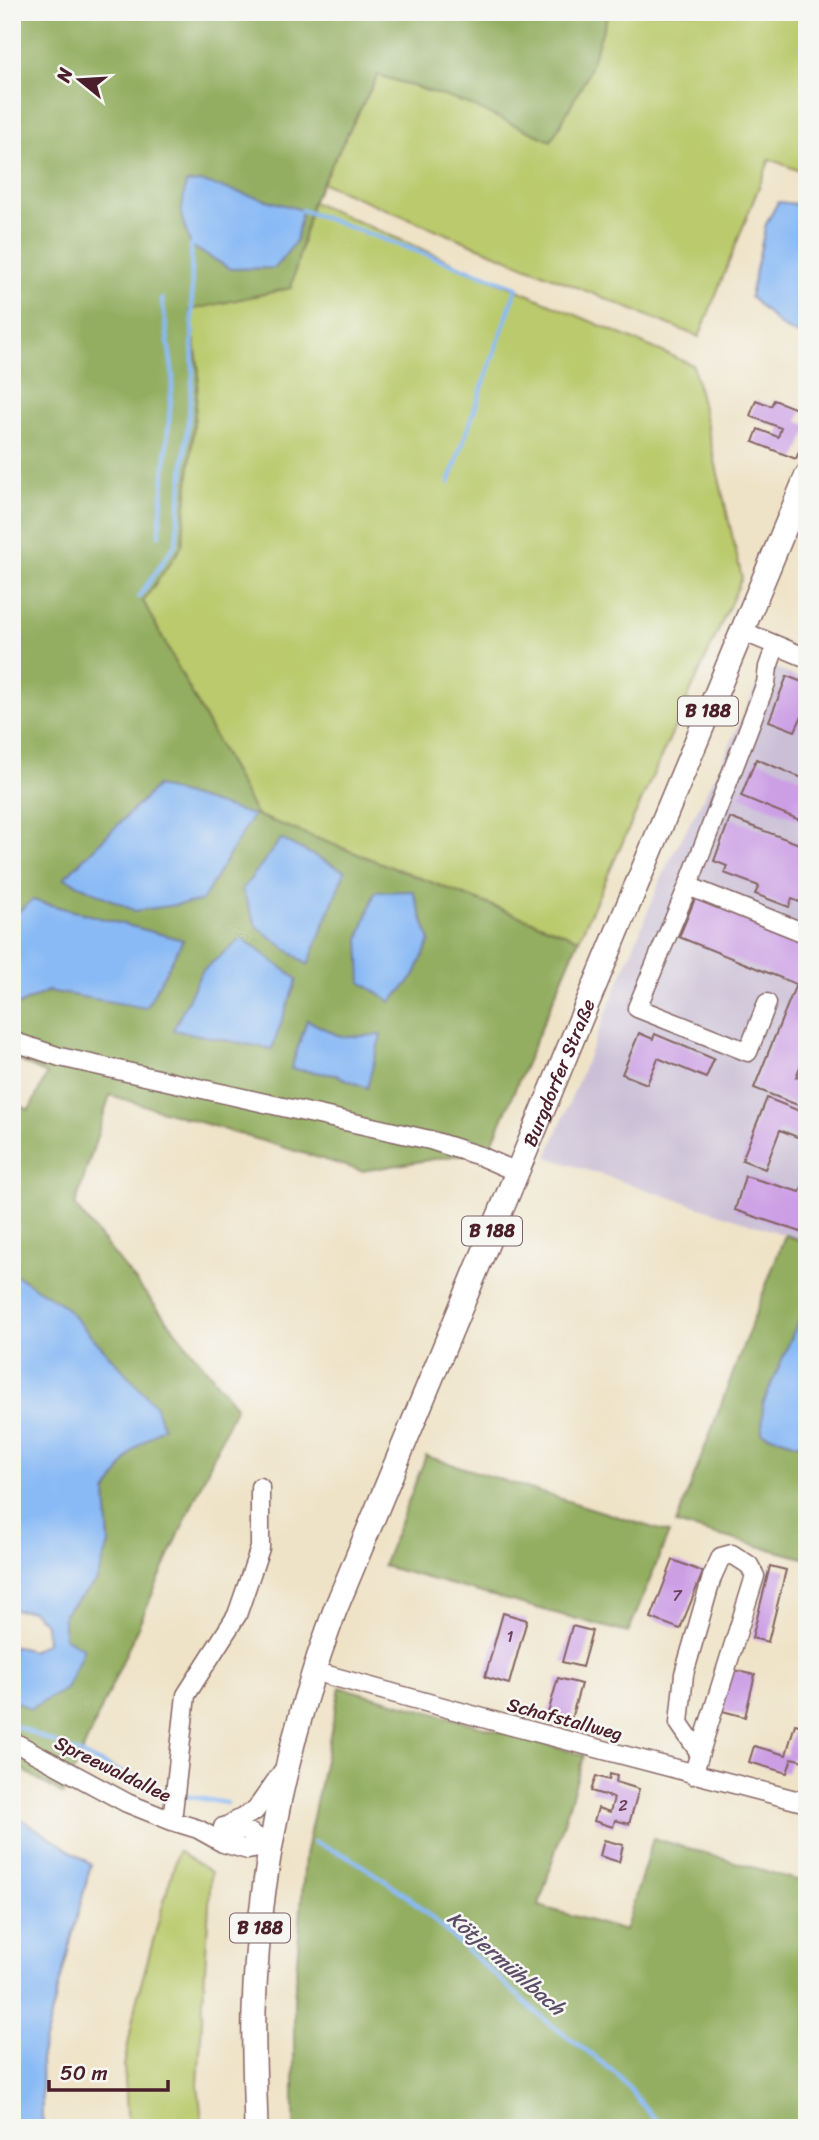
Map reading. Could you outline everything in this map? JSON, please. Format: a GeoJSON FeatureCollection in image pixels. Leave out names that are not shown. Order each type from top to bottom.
{"type":"FeatureCollection","features":[{"type":"Feature","properties":{"kind":"main road","name":"Burgdorfer Straße"},"geometry":{"type":"LineString","coordinates":[[313,1671],[341,1597],[807,475]]}},
{"type":"Feature","properties":{"kind":"main road","name":"B 188"},"geometry":{"type":"LineString","coordinates":[[256,2128],[254,2010],[262,1910],[271,1846],[313,1671]]}},
{"type":"Feature","properties":{"kind":"street"},"geometry":{"type":"LineString","coordinates":[[742,631],[807,658]]}},
{"type":"Feature","properties":{"kind":"street"},"geometry":{"type":"LineString","coordinates":[[767,1003],[748,1052],[637,1008],[688,886],[766,683],[768,667],[776,645]]}},
{"type":"Feature","properties":{"kind":"street"},"geometry":{"type":"LineString","coordinates":[[688,886],[807,934]]}},
{"type":"Feature","properties":{"kind":"street"},"geometry":{"type":"LineString","coordinates":[[12,1041],[60,1057],[430,1140],[480,1156],[517,1172]]}},
{"type":"Feature","properties":{"kind":"street"},"geometry":{"type":"LineString","coordinates":[[172,1821],[186,1695],[237,1615],[260,1548],[260,1487]]}},
{"type":"Feature","properties":{"kind":"street"},"geometry":{"type":"LineString","coordinates":[[693,1775],[755,1576],[749,1565],[732,1554],[721,1556],[712,1577],[684,1674],[679,1723],[699,1752]]}},
{"type":"Feature","properties":{"kind":"street","name":"Schafstallweg"},"geometry":{"type":"LineString","coordinates":[[313,1671],[693,1775],[807,1803]]}},
{"type":"Feature","properties":{"kind":"street","name":"Spreewaldallee"},"geometry":{"type":"LineString","coordinates":[[12,1741],[127,1803],[198,1829],[223,1843],[248,1850],[271,1846]]}},
{"type":"Feature","properties":{"kind":"street","name":"Spreewaldallee"},"geometry":{"type":"LineString","coordinates":[[225,1827],[255,1811],[290,1760]]}},
{"type":"Feature","properties":{"kind":"street","name":"Spreewaldallee"},"geometry":{"type":"LineString","coordinates":[[198,1829],[225,1827],[246,1830],[271,1846]]}},
{"type":"Feature","properties":{"kind":"shaded area"},"geometry":{"type":"Polygon","coordinates":[[[775,668],[807,681],[807,1242],[547,1157],[667,865],[717,773],[761,676],[775,668]]]}},
{"type":"Feature","properties":{"kind":"green space"},"geometry":{"type":"Polygon","coordinates":[[[12,12],[609,12],[586,78],[551,141],[465,103],[378,75],[312,202],[291,288],[190,310],[199,373],[182,546],[143,601],[256,815],[579,939],[489,1150],[362,1171],[110,1095],[75,1206],[236,1406],[63,1795],[12,1763],[12,1699],[30,1709],[64,1637],[64,1613],[96,1582],[109,1544],[106,1493],[133,1450],[63,1305],[12,1273],[12,1101],[29,1110],[47,1074],[12,1057],[12,1008],[48,991],[83,996],[183,940],[33,900],[12,917],[12,12]],[[307,1020],[291,1069],[336,1075],[367,1087],[341,1037],[307,1020]]]}},
{"type":"Feature","properties":{"kind":"green space"},"geometry":{"type":"Polygon","coordinates":[[[609,12],[807,12],[807,174],[770,159],[699,337],[322,183],[378,75],[465,103],[586,78],[609,12]]]}},
{"type":"Feature","properties":{"kind":"green space"},"geometry":{"type":"Polygon","coordinates":[[[312,202],[693,365],[742,578],[579,939],[256,815],[143,601],[182,546],[199,373],[190,309],[291,288],[312,202]]]}},
{"type":"Feature","properties":{"kind":"green space"},"geometry":{"type":"Polygon","coordinates":[[[785,1235],[807,1242],[807,1306],[803,1310],[762,1433],[807,1447],[807,1559],[676,1524],[785,1235]]]}},
{"type":"Feature","properties":{"kind":"green space"},"geometry":{"type":"Polygon","coordinates":[[[426,1456],[669,1533],[628,1633],[383,1566],[426,1456]]]}},
{"type":"Feature","properties":{"kind":"green space"},"geometry":{"type":"Polygon","coordinates":[[[340,1687],[584,1755],[539,1906],[625,1931],[653,1838],[807,1883],[807,2128],[294,2128],[294,2001],[305,1856],[340,1687]]]}},
{"type":"Feature","properties":{"kind":"green space"},"geometry":{"type":"Polygon","coordinates":[[[178,1851],[211,1872],[198,2085],[203,2128],[128,2128],[124,2066],[136,2002],[178,1851]]]}},
{"type":"Feature","properties":{"kind":"water"},"geometry":{"type":"Polygon","coordinates":[[[202,182],[302,210],[296,241],[275,268],[231,269],[191,246],[181,215],[186,183],[202,182]]]}},
{"type":"Feature","properties":{"kind":"water"},"geometry":{"type":"Polygon","coordinates":[[[778,202],[797,204],[807,209],[807,281],[798,309],[804,323],[803,330],[796,334],[782,327],[750,297],[766,224],[778,202]]]}},
{"type":"Feature","properties":{"kind":"water"},"geometry":{"type":"Polygon","coordinates":[[[157,786],[253,815],[202,901],[135,911],[64,878],[157,786]]]}},
{"type":"Feature","properties":{"kind":"water"},"geometry":{"type":"Polygon","coordinates":[[[281,839],[345,871],[308,965],[257,927],[242,890],[281,839]]]}},
{"type":"Feature","properties":{"kind":"water"},"geometry":{"type":"Polygon","coordinates":[[[413,891],[430,941],[413,978],[391,1002],[361,982],[359,939],[375,892],[413,891]]]}},
{"type":"Feature","properties":{"kind":"water"},"geometry":{"type":"Polygon","coordinates":[[[32,900],[183,940],[146,1008],[48,991],[12,1008],[12,917],[32,900]]]}},
{"type":"Feature","properties":{"kind":"water"},"geometry":{"type":"Polygon","coordinates":[[[242,938],[297,979],[272,1049],[173,1030],[202,971],[242,938]]]}},
{"type":"Feature","properties":{"kind":"water"},"geometry":{"type":"Polygon","coordinates":[[[307,1020],[341,1037],[381,1035],[367,1088],[336,1075],[291,1069],[307,1020]]]}},
{"type":"Feature","properties":{"kind":"water"},"geometry":{"type":"Polygon","coordinates":[[[12,1273],[63,1305],[155,1405],[163,1427],[133,1450],[106,1493],[109,1544],[96,1582],[64,1613],[64,1637],[84,1649],[66,1689],[30,1709],[12,1699],[12,1645],[31,1651],[47,1643],[46,1624],[32,1611],[12,1610],[12,1273]]]}},
{"type":"Feature","properties":{"kind":"water"},"geometry":{"type":"Polygon","coordinates":[[[807,1306],[807,1447],[762,1433],[763,1404],[807,1306]]]}},
{"type":"Feature","properties":{"kind":"water"},"geometry":{"type":"Polygon","coordinates":[[[12,1813],[91,1864],[41,2055],[42,2118],[45,2128],[12,2128],[12,1813]]]}},
{"type":"Feature","properties":{"kind":"building"},"geometry":{"type":"Polygon","coordinates":[[[756,400],[771,406],[774,400],[802,411],[798,421],[807,425],[807,431],[796,459],[753,442],[758,429],[778,437],[781,428],[750,416],[756,400]]]}},
{"type":"Feature","properties":{"kind":"building"},"geometry":{"type":"Polygon","coordinates":[[[787,676],[807,684],[804,709],[807,710],[807,720],[801,718],[795,731],[769,721],[787,676]]]}},
{"type":"Feature","properties":{"kind":"building"},"geometry":{"type":"Polygon","coordinates":[[[756,759],[807,780],[807,823],[741,796],[756,759]]]}},
{"type":"Feature","properties":{"kind":"building"},"geometry":{"type":"Polygon","coordinates":[[[730,818],[807,847],[807,905],[792,899],[789,907],[755,894],[759,886],[724,873],[727,866],[714,861],[730,818]]]}},
{"type":"Feature","properties":{"kind":"building"},"geometry":{"type":"Polygon","coordinates":[[[696,896],[807,940],[807,1050],[796,1077],[807,1081],[807,1089],[800,1106],[754,1088],[796,984],[679,937],[696,896]]]}},
{"type":"Feature","properties":{"kind":"building"},"geometry":{"type":"Polygon","coordinates":[[[639,1033],[653,1039],[655,1034],[714,1059],[706,1078],[658,1058],[647,1084],[622,1074],[639,1033]]]}},
{"type":"Feature","properties":{"kind":"building"},"geometry":{"type":"Polygon","coordinates":[[[767,1098],[802,1112],[807,1099],[807,1141],[780,1130],[765,1169],[742,1160],[767,1098]]]}},
{"type":"Feature","properties":{"kind":"building"},"geometry":{"type":"Polygon","coordinates":[[[807,1174],[807,1234],[735,1210],[745,1176],[800,1192],[807,1174]]]}},
{"type":"Feature","properties":{"kind":"building"},"geometry":{"type":"Polygon","coordinates":[[[673,1560],[703,1572],[680,1629],[651,1618],[673,1560]]]}},
{"type":"Feature","properties":{"kind":"building"},"geometry":{"type":"Polygon","coordinates":[[[770,1566],[786,1570],[768,1642],[752,1638],[770,1566]]]}},
{"type":"Feature","properties":{"kind":"building"},"geometry":{"type":"Polygon","coordinates":[[[503,1613],[527,1620],[509,1684],[485,1677],[503,1613]]]}},
{"type":"Feature","properties":{"kind":"building"},"geometry":{"type":"Polygon","coordinates":[[[572,1626],[592,1631],[582,1667],[562,1662],[572,1626]]]}},
{"type":"Feature","properties":{"kind":"building"},"geometry":{"type":"Polygon","coordinates":[[[730,1669],[755,1675],[745,1717],[719,1710],[730,1669]]]}},
{"type":"Feature","properties":{"kind":"building"},"geometry":{"type":"Polygon","coordinates":[[[558,1678],[581,1684],[571,1719],[548,1713],[558,1678]]]}},
{"type":"Feature","properties":{"kind":"building"},"geometry":{"type":"Polygon","coordinates":[[[795,1724],[807,1727],[807,1762],[792,1758],[787,1773],[749,1762],[754,1746],[786,1755],[795,1724]]]}},
{"type":"Feature","properties":{"kind":"building"},"geometry":{"type":"Polygon","coordinates":[[[610,1774],[617,1776],[616,1782],[639,1789],[629,1824],[615,1820],[613,1827],[594,1821],[598,1808],[610,1812],[614,1798],[591,1791],[596,1776],[609,1780],[610,1774]]]}},
{"type":"Feature","properties":{"kind":"building"},"geometry":{"type":"Polygon","coordinates":[[[604,1840],[623,1845],[619,1862],[600,1856],[604,1840]]]}},
{"type":"Feature","properties":{"kind":"waterway"},"geometry":{"type":"LineString","coordinates":[[302,210],[517,287],[449,483]]}},
{"type":"Feature","properties":{"kind":"waterway"},"geometry":{"type":"LineString","coordinates":[[139,597],[176,543],[193,374],[191,246]]}},
{"type":"Feature","properties":{"kind":"waterway"},"geometry":{"type":"LineString","coordinates":[[159,535],[173,376],[162,299]]}},
{"type":"Feature","properties":{"kind":"waterway","name":"Kötjermühlbach"},"geometry":{"type":"LineString","coordinates":[[12,1724],[168,1793]]}},
{"type":"Feature","properties":{"kind":"waterway","name":"Kötjermühlbach"},"geometry":{"type":"LineString","coordinates":[[186,1796],[226,1803]]}},
{"type":"Feature","properties":{"kind":"waterway","name":"Kötjermühlbach"},"geometry":{"type":"LineString","coordinates":[[313,1842],[351,1858],[406,1895],[545,2020],[617,2074],[662,2128]]}}]}
